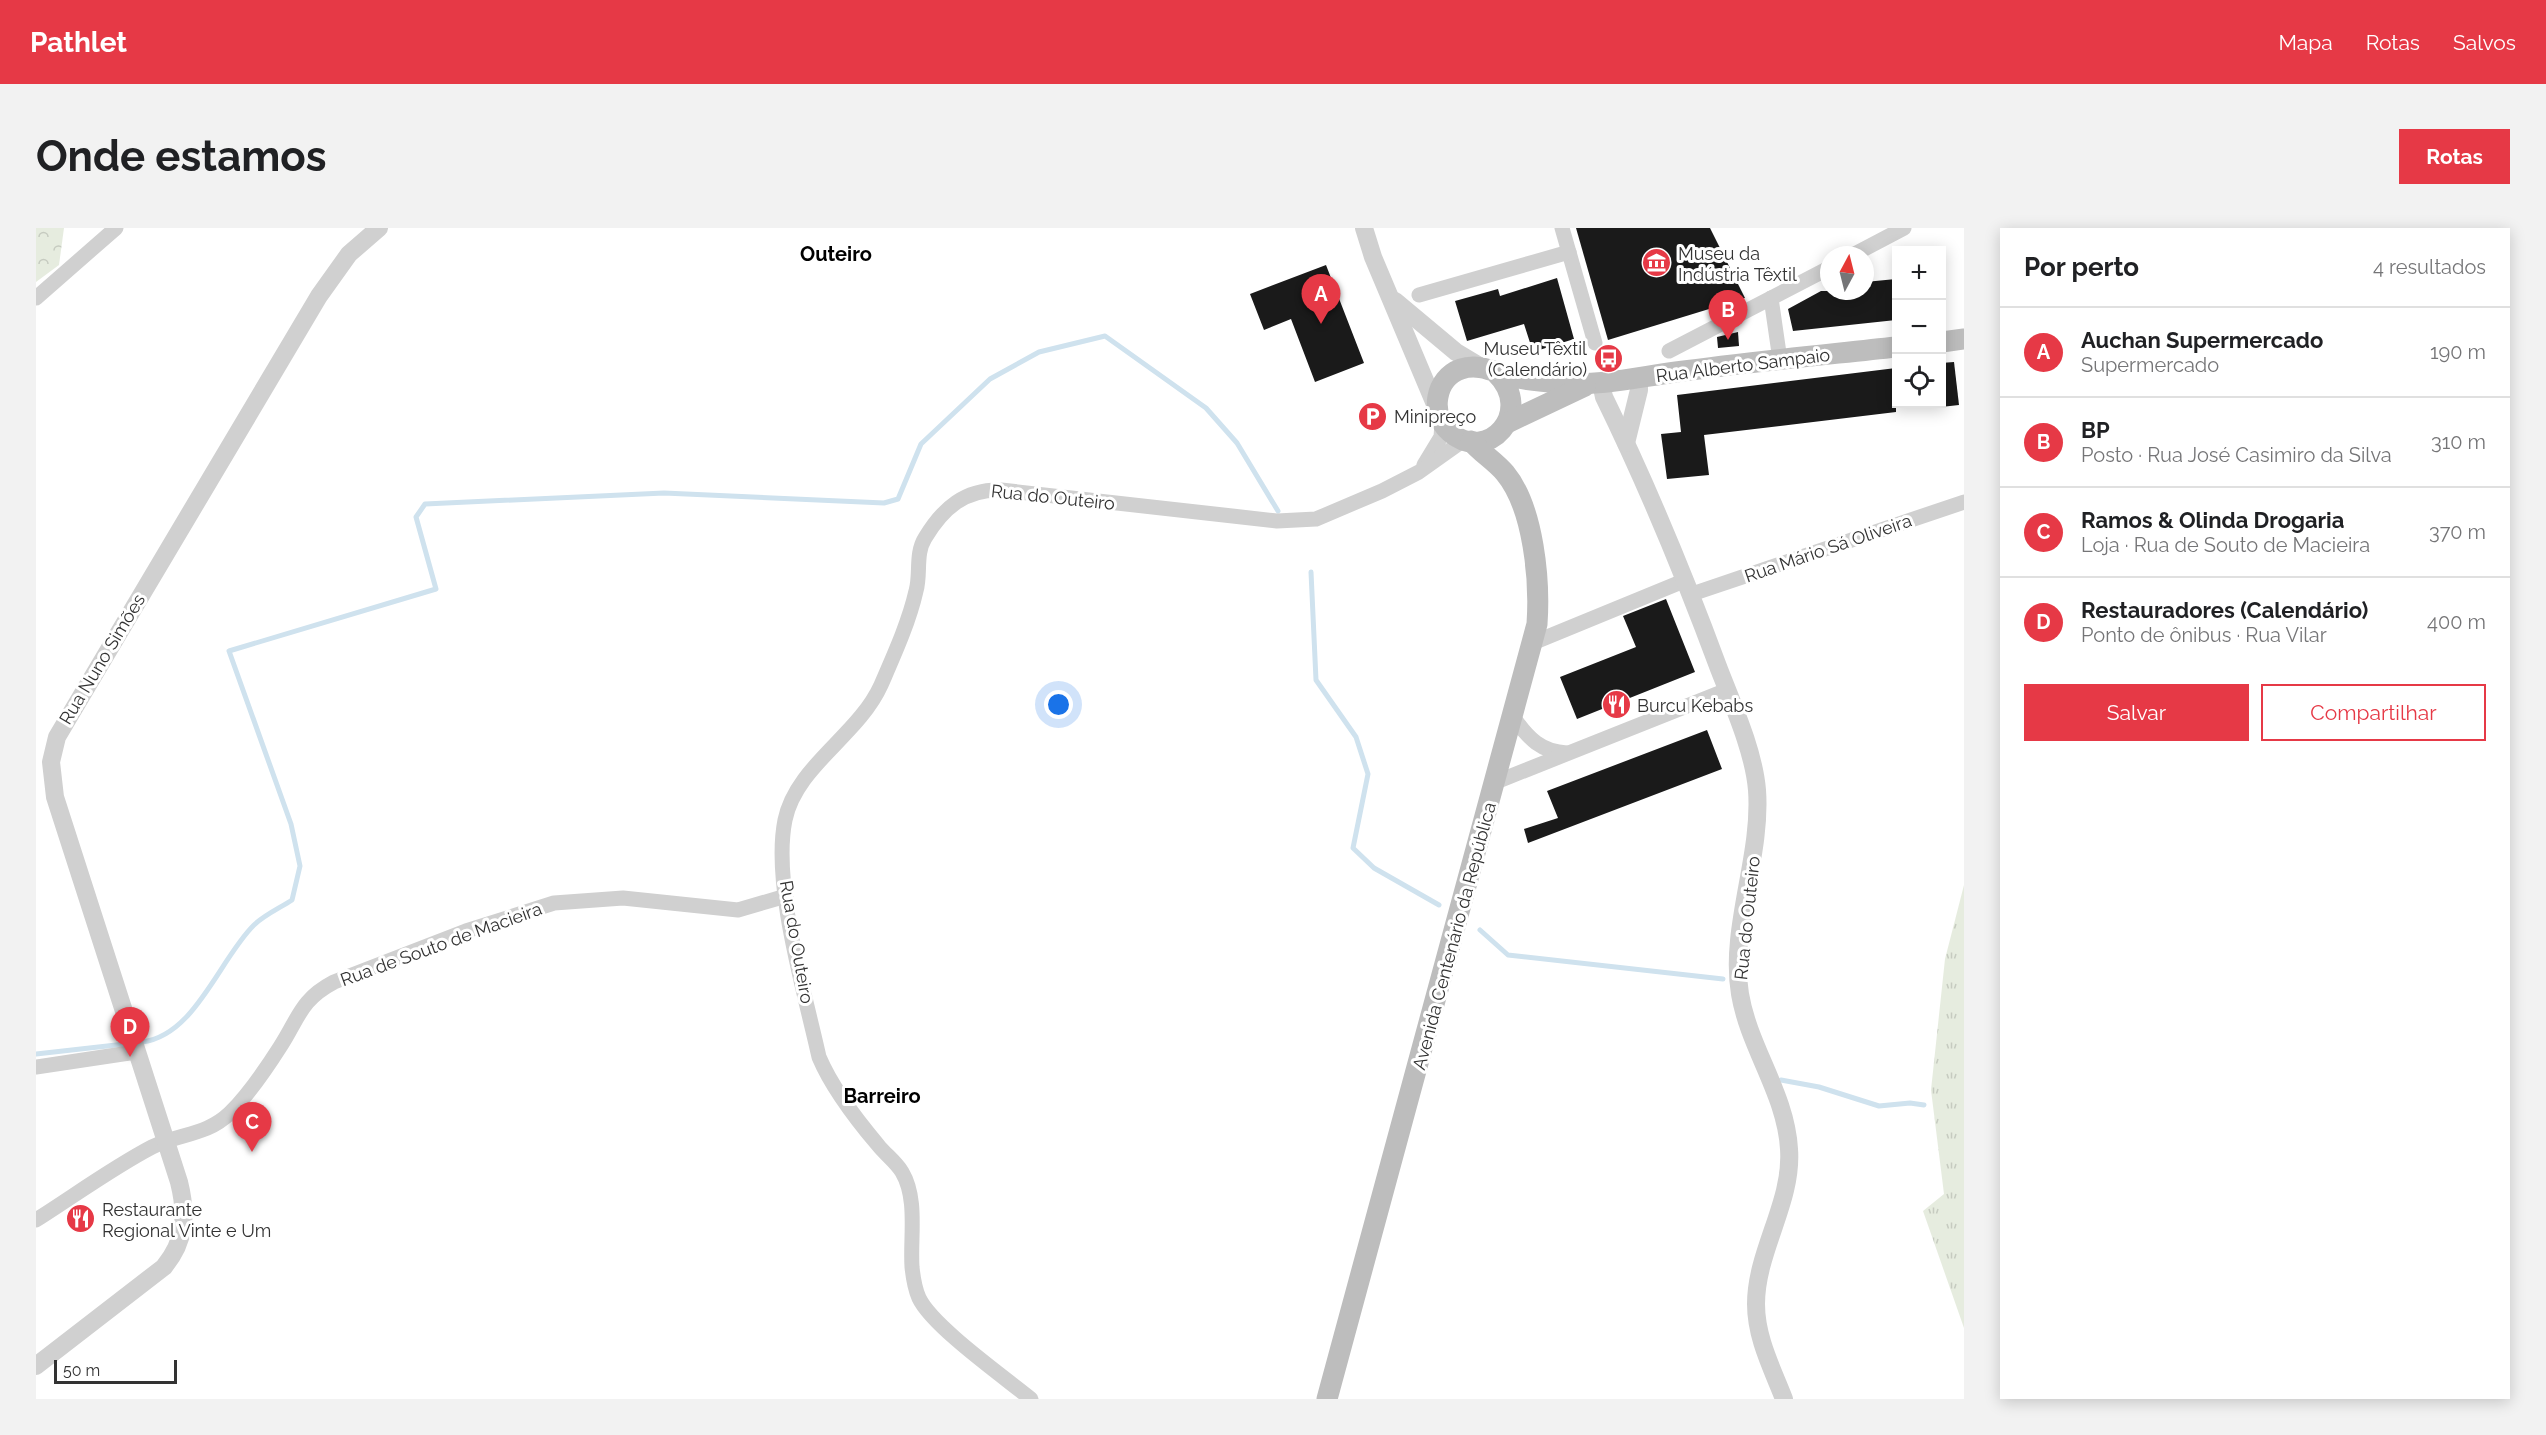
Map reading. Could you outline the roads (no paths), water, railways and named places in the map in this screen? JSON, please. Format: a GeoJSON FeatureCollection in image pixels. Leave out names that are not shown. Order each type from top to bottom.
{"type":"FeatureCollection","features":[{"type":"Feature","properties":{"kind":"main road"},"geometry":{"type":"LineString","coordinates":[[1946,341],[1964,339]]}},
{"type":"Feature","properties":{"kind":"main road","name":"Rua Alberto Sampaio"},"geometry":{"type":"LineString","coordinates":[[1440,416],[1437,397],[1449,376],[1470,367],[1518,378],[1595,383],[1892,346]]}},
{"type":"Feature","properties":{"kind":"main road","name":"Rua Alberto Sampaio"},"geometry":{"type":"LineString","coordinates":[[1489,370],[1505,381],[1512,402],[1505,426]]}},
{"type":"Feature","properties":{"kind":"main road","name":"Rua Alberto Sampaio"},"geometry":{"type":"LineString","coordinates":[[1468,441],[1489,439],[1505,426],[1595,383]]}},
{"type":"Feature","properties":{"kind":"main road"},"geometry":{"type":"LineString","coordinates":[[1440,416],[1448,431],[1468,441]]}},
{"type":"Feature","properties":{"kind":"main road","name":"Avenida Centenário da República"},"geometry":{"type":"LineString","coordinates":[[1327,1399],[1535,642],[1539,606],[1535,557],[1526,521],[1506,474],[1505,426]]}},
{"type":"Feature","properties":{"kind":"main road","name":"Avenida Centenário da República"},"geometry":{"type":"LineString","coordinates":[[1468,441],[1506,474]]}},
{"type":"Feature","properties":{"kind":"street"},"geometry":{"type":"LineString","coordinates":[[36,298],[116,228]]}},
{"type":"Feature","properties":{"kind":"street","name":"Rua Nuno Simões"},"geometry":{"type":"LineString","coordinates":[[36,1366],[164,1267],[183,1236],[184,1209],[179,1182],[59,813],[52,785],[53,750],[62,726],[319,296],[350,254],[379,228]]}},
{"type":"Feature","properties":{"kind":"street","name":"Rua Alberto Sampaio"},"geometry":{"type":"LineString","coordinates":[[1364,228],[1373,257],[1392,297],[1440,416]]}},
{"type":"Feature","properties":{"kind":"street"},"geometry":{"type":"LineString","coordinates":[[1562,228],[1595,343]]}},
{"type":"Feature","properties":{"kind":"street"},"geometry":{"type":"LineString","coordinates":[[1870,246],[1904,228]]}},
{"type":"Feature","properties":{"kind":"street"},"geometry":{"type":"LineString","coordinates":[[1419,295],[1569,252]]}},
{"type":"Feature","properties":{"kind":"street"},"geometry":{"type":"LineString","coordinates":[[1669,351],[1820,273]]}},
{"type":"Feature","properties":{"kind":"street","name":"Rua Alberto Sampaio"},"geometry":{"type":"LineString","coordinates":[[1392,297],[1441,341],[1489,370]]}},
{"type":"Feature","properties":{"kind":"street"},"geometry":{"type":"LineString","coordinates":[[1772,298],[1780,360]]}},
{"type":"Feature","properties":{"kind":"street"},"geometry":{"type":"LineString","coordinates":[[1626,443],[1639,390],[1639,378]]}},
{"type":"Feature","properties":{"kind":"street","name":"Rua do Outeiro"},"geometry":{"type":"LineString","coordinates":[[1595,383],[1626,443],[1689,587],[1727,690],[1754,773],[1758,807],[1740,945],[1739,992],[1752,1039],[1783,1112],[1790,1154],[1781,1198],[1761,1267],[1756,1304],[1760,1339],[1784,1399]]}},
{"type":"Feature","properties":{"kind":"street","name":"Rua do Outeiro"},"geometry":{"type":"LineString","coordinates":[[1419,472],[1434,453],[1441,437],[1440,416]]}},
{"type":"Feature","properties":{"kind":"street","name":"Rua do Outeiro"},"geometry":{"type":"LineString","coordinates":[[1031,1399],[930,1315],[919,1298],[912,1269],[908,1184],[902,1171],[877,1144],[826,1074],[819,1058],[786,896],[783,836],[789,805],[795,791],[857,724],[871,704],[914,600],[924,540],[952,504],[963,496],[975,491],[1000,490],[1141,507],[1296,521],[1316,519],[1419,472],[1468,441]]}},
{"type":"Feature","properties":{"kind":"street","name":"Rua Mário Sá Oliveira"},"geometry":{"type":"LineString","coordinates":[[1535,642],[1689,587],[1964,501]]}},
{"type":"Feature","properties":{"kind":"street"},"geometry":{"type":"LineString","coordinates":[[1496,782],[1727,690]]}},
{"type":"Feature","properties":{"kind":"street"},"geometry":{"type":"LineString","coordinates":[[1514,718],[1536,744],[1547,750],[1567,753]]}},
{"type":"Feature","properties":{"kind":"street","name":"Rua de Souto de Macieira"},"geometry":{"type":"LineString","coordinates":[[36,1220],[153,1147],[204,1132],[230,1113],[282,1046],[305,1003],[317,991],[334,982],[466,931],[554,903],[587,898],[623,898],[738,910],[786,896]]}},
{"type":"Feature","properties":{"kind":"street"},"geometry":{"type":"LineString","coordinates":[[36,1067],[136,1052]]}},
{"type":"Feature","properties":{"kind":"waterway"},"geometry":{"type":"LineString","coordinates":[[142,1042],[161,1037],[177,1026],[205,994],[254,925],[292,900],[300,866],[291,824],[229,651],[436,589],[416,517],[425,504],[664,493],[884,503],[898,499],[921,444],[990,379],[1039,352],[1105,336],[1206,408],[1237,443],[1278,511]]}},
{"type":"Feature","properties":{"kind":"waterway"},"geometry":{"type":"LineString","coordinates":[[1311,572],[1316,680],[1356,737],[1368,774],[1353,848],[1374,868],[1439,905]]}},
{"type":"Feature","properties":{"kind":"waterway"},"geometry":{"type":"LineString","coordinates":[[1480,930],[1508,955],[1723,979]]}},
{"type":"Feature","properties":{"kind":"waterway"},"geometry":{"type":"LineString","coordinates":[[36,1054],[125,1044]]}},
{"type":"Feature","properties":{"kind":"waterway"},"geometry":{"type":"LineString","coordinates":[[1781,1080],[1819,1087],[1879,1106],[1910,1103],[1924,1105]]}},
{"type":"Feature","properties":{"kind":"place","name":"Museu da Indústria Têxtil"},"geometry":{"type":"Point","coordinates":[1657,263]}},
{"type":"Feature","properties":{"kind":"place","name":"Auchan Supermercado"},"geometry":{"type":"Point","coordinates":[1321,324]}},
{"type":"Feature","properties":{"kind":"place","name":"BP"},"geometry":{"type":"Point","coordinates":[1728,340]}},
{"type":"Feature","properties":{"kind":"place","name":"Museu Têxtil (Calendário)"},"geometry":{"type":"Point","coordinates":[1608,358]}},
{"type":"Feature","properties":{"kind":"place","name":"Minipreço"},"geometry":{"type":"Point","coordinates":[1373,416]}},
{"type":"Feature","properties":{"kind":"place","name":"Burcu Kebabs"},"geometry":{"type":"Point","coordinates":[1616,705]}},
{"type":"Feature","properties":{"kind":"place","name":"Restauradores (Calendário)"},"geometry":{"type":"Point","coordinates":[130,1057]}},
{"type":"Feature","properties":{"kind":"place","name":"Ramos & Olinda Drogaria"},"geometry":{"type":"Point","coordinates":[252,1152]}},
{"type":"Feature","properties":{"kind":"place","name":"Restaurante Regional Vinte e Um"},"geometry":{"type":"Point","coordinates":[81,1219]}},
{"type":"Feature","properties":{"kind":"district","name":"Outeiro"},"geometry":{"type":"Point","coordinates":[836,254]}},
{"type":"Feature","properties":{"kind":"district","name":"Barreiro"},"geometry":{"type":"Point","coordinates":[882,1096]}}]}
